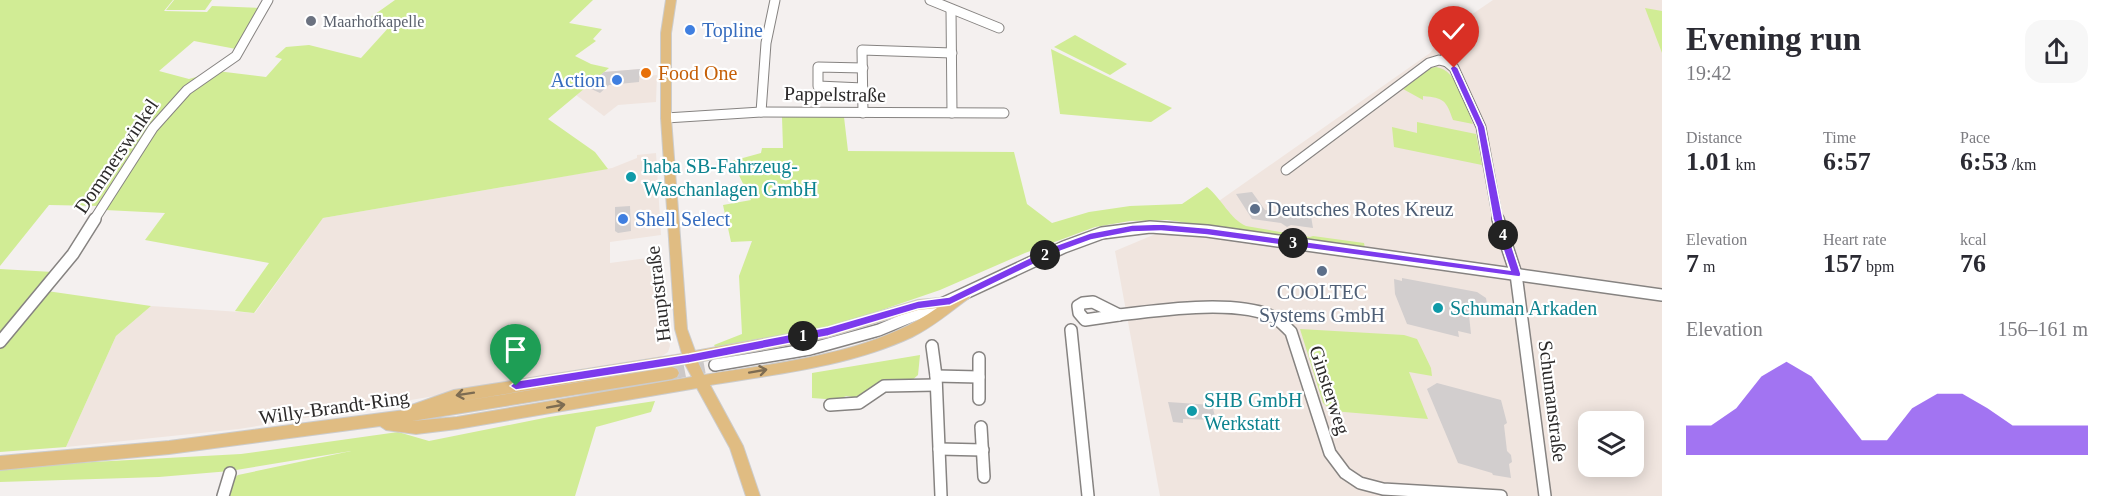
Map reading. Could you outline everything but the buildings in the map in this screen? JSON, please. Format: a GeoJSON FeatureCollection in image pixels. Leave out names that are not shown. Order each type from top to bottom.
{"type":"FeatureCollection","features":[{"type":"Feature","properties":{"kind":"main road","name":"Hauptstraße"},"geometry":{"type":"LineString","coordinates":[[671,0],[666,33],[666,118],[681,329],[689,358],[736,446],[753,496]]}},
{"type":"Feature","properties":{"kind":"main road"},"geometry":{"type":"LineString","coordinates":[[373,423],[416,428],[801,364],[882,342],[920,326],[965,294]]}},
{"type":"Feature","properties":{"kind":"main road"},"geometry":{"type":"LineString","coordinates":[[388,420],[454,396],[689,358],[828,332],[918,305],[950,301]]}},
{"type":"Feature","properties":{"kind":"main road","name":"Willy-Brandt-Ring"},"geometry":{"type":"LineString","coordinates":[[0,463],[199,446],[373,423],[672,373]]}},
{"type":"Feature","properties":{"kind":"street","name":"Dommerswinkel"},"geometry":{"type":"LineString","coordinates":[[0,342],[73,254],[153,128],[192,86],[236,56],[268,0]]}},
{"type":"Feature","properties":{"kind":"street"},"geometry":{"type":"LineString","coordinates":[[761,112],[766,43],[775,0]]}},
{"type":"Feature","properties":{"kind":"street"},"geometry":{"type":"LineString","coordinates":[[930,0],[999,28]]}},
{"type":"Feature","properties":{"kind":"street"},"geometry":{"type":"LineString","coordinates":[[951,10],[952,113]]}},
{"type":"Feature","properties":{"kind":"street"},"geometry":{"type":"LineString","coordinates":[[1286,170],[1429,63],[1439,60],[1447,62],[1444,43],[1454,35]]}},
{"type":"Feature","properties":{"kind":"street"},"geometry":{"type":"LineString","coordinates":[[863,113],[862,50],[952,53]]}},
{"type":"Feature","properties":{"kind":"street","name":"Schumanstraße"},"geometry":{"type":"LineString","coordinates":[[1447,62],[1454,68],[1481,127],[1498,219],[1516,274],[1545,496]]}},
{"type":"Feature","properties":{"kind":"street"},"geometry":{"type":"LineString","coordinates":[[863,68],[818,67],[818,86],[863,88]]}},
{"type":"Feature","properties":{"kind":"street","name":"Pappelstraße"},"geometry":{"type":"LineString","coordinates":[[666,118],[761,112],[1004,114]]}},
{"type":"Feature","properties":{"kind":"street"},"geometry":{"type":"LineString","coordinates":[[715,365],[788,354],[842,341],[900,322],[950,301],[1058,248],[1115,230],[1148,227],[1207,231],[1662,295]]}},
{"type":"Feature","properties":{"kind":"street","name":"Ginsterweg"},"geometry":{"type":"LineString","coordinates":[[1120,316],[1205,306],[1253,312],[1277,320],[1291,332],[1330,453],[1345,473],[1360,483],[1383,489],[1501,496]]}},
{"type":"Feature","properties":{"kind":"street"},"geometry":{"type":"LineString","coordinates":[[1071,330],[1088,496]]}},
{"type":"Feature","properties":{"kind":"street"},"geometry":{"type":"LineString","coordinates":[[932,346],[936,381],[941,496]]}},
{"type":"Feature","properties":{"kind":"street"},"geometry":{"type":"LineString","coordinates":[[979,358],[979,399]]}},
{"type":"Feature","properties":{"kind":"street"},"geometry":{"type":"LineString","coordinates":[[830,405],[859,403],[884,386],[979,377]]}},
{"type":"Feature","properties":{"kind":"street"},"geometry":{"type":"LineString","coordinates":[[981,427],[984,477]]}},
{"type":"Feature","properties":{"kind":"street"},"geometry":{"type":"LineString","coordinates":[[939,449],[983,450]]}},
{"type":"Feature","properties":{"kind":"street"},"geometry":{"type":"LineString","coordinates":[[223,496],[230,473]]}},
{"type":"Feature","properties":{"kind":"shaded area"},"geometry":{"type":"Polygon","coordinates":[[[1493,0],[1662,0],[1662,496],[1160,496],[1115,251],[1196,217],[1430,53],[1446,32],[1493,0]]]}},
{"type":"Feature","properties":{"kind":"shaded area"},"geometry":{"type":"Polygon","coordinates":[[[640,69],[640,77],[657,75],[656,102],[618,105],[604,116],[576,95],[604,72],[640,69]]]}},
{"type":"Feature","properties":{"kind":"shaded area"},"geometry":{"type":"Polygon","coordinates":[[[656,153],[661,235],[610,242],[610,263],[662,256],[670,346],[668,352],[659,358],[239,429],[66,447],[116,336],[151,306],[255,313],[323,218],[612,168],[637,158],[637,155],[656,153]]]}},
{"type":"Feature","properties":{"kind":"green space"},"geometry":{"type":"Polygon","coordinates":[[[0,0],[173,0],[164,11],[207,12],[212,6],[261,8],[236,49],[194,41],[159,71],[189,79],[217,71],[266,77],[282,59],[275,57],[286,47],[309,45],[361,58],[390,26],[364,22],[395,0],[593,0],[569,23],[602,29],[593,39],[596,41],[575,56],[591,64],[609,68],[548,119],[595,152],[608,169],[323,218],[254,313],[235,311],[269,263],[145,240],[165,213],[105,210],[99,206],[49,205],[0,266],[0,0]]]}},
{"type":"Feature","properties":{"kind":"green space"},"geometry":{"type":"Polygon","coordinates":[[[174,0],[212,0],[205,10],[166,10],[174,0]]]}},
{"type":"Feature","properties":{"kind":"green space"},"geometry":{"type":"Polygon","coordinates":[[[1645,8],[1662,11],[1662,53],[1645,8]]]}},
{"type":"Feature","properties":{"kind":"green space"},"geometry":{"type":"Polygon","coordinates":[[[1075,35],[1127,64],[1110,75],[1054,47],[1075,35]]]}},
{"type":"Feature","properties":{"kind":"green space"},"geometry":{"type":"Polygon","coordinates":[[[1051,49],[1172,108],[1151,122],[1060,114],[1051,49]]]}},
{"type":"Feature","properties":{"kind":"green space"},"geometry":{"type":"Polygon","coordinates":[[[1436,67],[1444,70],[1456,82],[1473,124],[1453,120],[1446,104],[1440,99],[1423,96],[1423,100],[1403,89],[1430,68],[1436,67]]]}},
{"type":"Feature","properties":{"kind":"green space"},"geometry":{"type":"Polygon","coordinates":[[[782,117],[844,117],[848,151],[1014,152],[1027,204],[1052,223],[1089,212],[1130,206],[1182,204],[1207,187],[1235,219],[1246,226],[1364,243],[1365,248],[1167,220],[1130,221],[1095,227],[1025,253],[940,290],[838,325],[716,348],[714,345],[742,334],[739,276],[752,241],[731,242],[723,205],[751,200],[732,161],[761,153],[762,148],[783,148],[782,117]]]}},
{"type":"Feature","properties":{"kind":"green space"},"geometry":{"type":"Polygon","coordinates":[[[1417,122],[1476,134],[1482,165],[1394,147],[1392,127],[1417,133],[1417,122]]]}},
{"type":"Feature","properties":{"kind":"green space"},"geometry":{"type":"Polygon","coordinates":[[[0,269],[53,272],[40,290],[151,306],[116,336],[66,447],[0,452],[0,269]]]}},
{"type":"Feature","properties":{"kind":"green space"},"geometry":{"type":"Polygon","coordinates":[[[1300,329],[1404,335],[1417,339],[1431,368],[1432,376],[1409,372],[1428,419],[1332,411],[1323,403],[1300,329]]]}},
{"type":"Feature","properties":{"kind":"green space"},"geometry":{"type":"Polygon","coordinates":[[[920,355],[918,375],[910,382],[881,381],[859,398],[846,396],[839,400],[812,398],[812,373],[920,355]]]}},
{"type":"Feature","properties":{"kind":"green space"},"geometry":{"type":"Polygon","coordinates":[[[655,401],[651,412],[596,427],[575,496],[227,496],[233,479],[238,475],[351,451],[230,471],[159,477],[0,482],[0,467],[241,454],[398,432],[429,441],[549,417],[655,401]]]}},
{"type":"Feature","properties":{"kind":"tunnel"},"geometry":{"type":"LineString","coordinates":[[672,373],[715,365]]}},
{"type":"Feature","properties":{"kind":"place","name":"Maarhofkapelle"},"geometry":{"type":"Point","coordinates":[311,21]}},
{"type":"Feature","properties":{"kind":"place","name":"Topline"},"geometry":{"type":"Point","coordinates":[690,30]}},
{"type":"Feature","properties":{"kind":"place","name":"Food One"},"geometry":{"type":"Point","coordinates":[646,73]}},
{"type":"Feature","properties":{"kind":"place","name":"Action"},"geometry":{"type":"Point","coordinates":[617,80]}},
{"type":"Feature","properties":{"kind":"place","name":"haba SB-Fahrzeug- Waschanlagen GmbH"},"geometry":{"type":"Point","coordinates":[631,177]}},
{"type":"Feature","properties":{"kind":"place","name":"Deutsches Rotes Kreuz"},"geometry":{"type":"Point","coordinates":[1255,209]}},
{"type":"Feature","properties":{"kind":"place","name":"Shell Select"},"geometry":{"type":"Point","coordinates":[623,219]}},
{"type":"Feature","properties":{"kind":"place","name":"COOLTEC Systems GmbH"},"geometry":{"type":"Point","coordinates":[1322,271]}},
{"type":"Feature","properties":{"kind":"place","name":"Schuman Arkaden"},"geometry":{"type":"Point","coordinates":[1438,308]}},
{"type":"Feature","properties":{"kind":"place","name":"SHB GmbH Werkstatt"},"geometry":{"type":"Point","coordinates":[1192,411]}},
{"type":"Feature","properties":{"kind":"route"},"geometry":{"type":"LineString","coordinates":[[516,386],[689,358],[828,332],[918,305],[950,301],[1058,248],[1115,230],[1132,228],[1161,227],[1207,231],[1516,274],[1498,219],[1481,127],[1454,68]]}}]}
